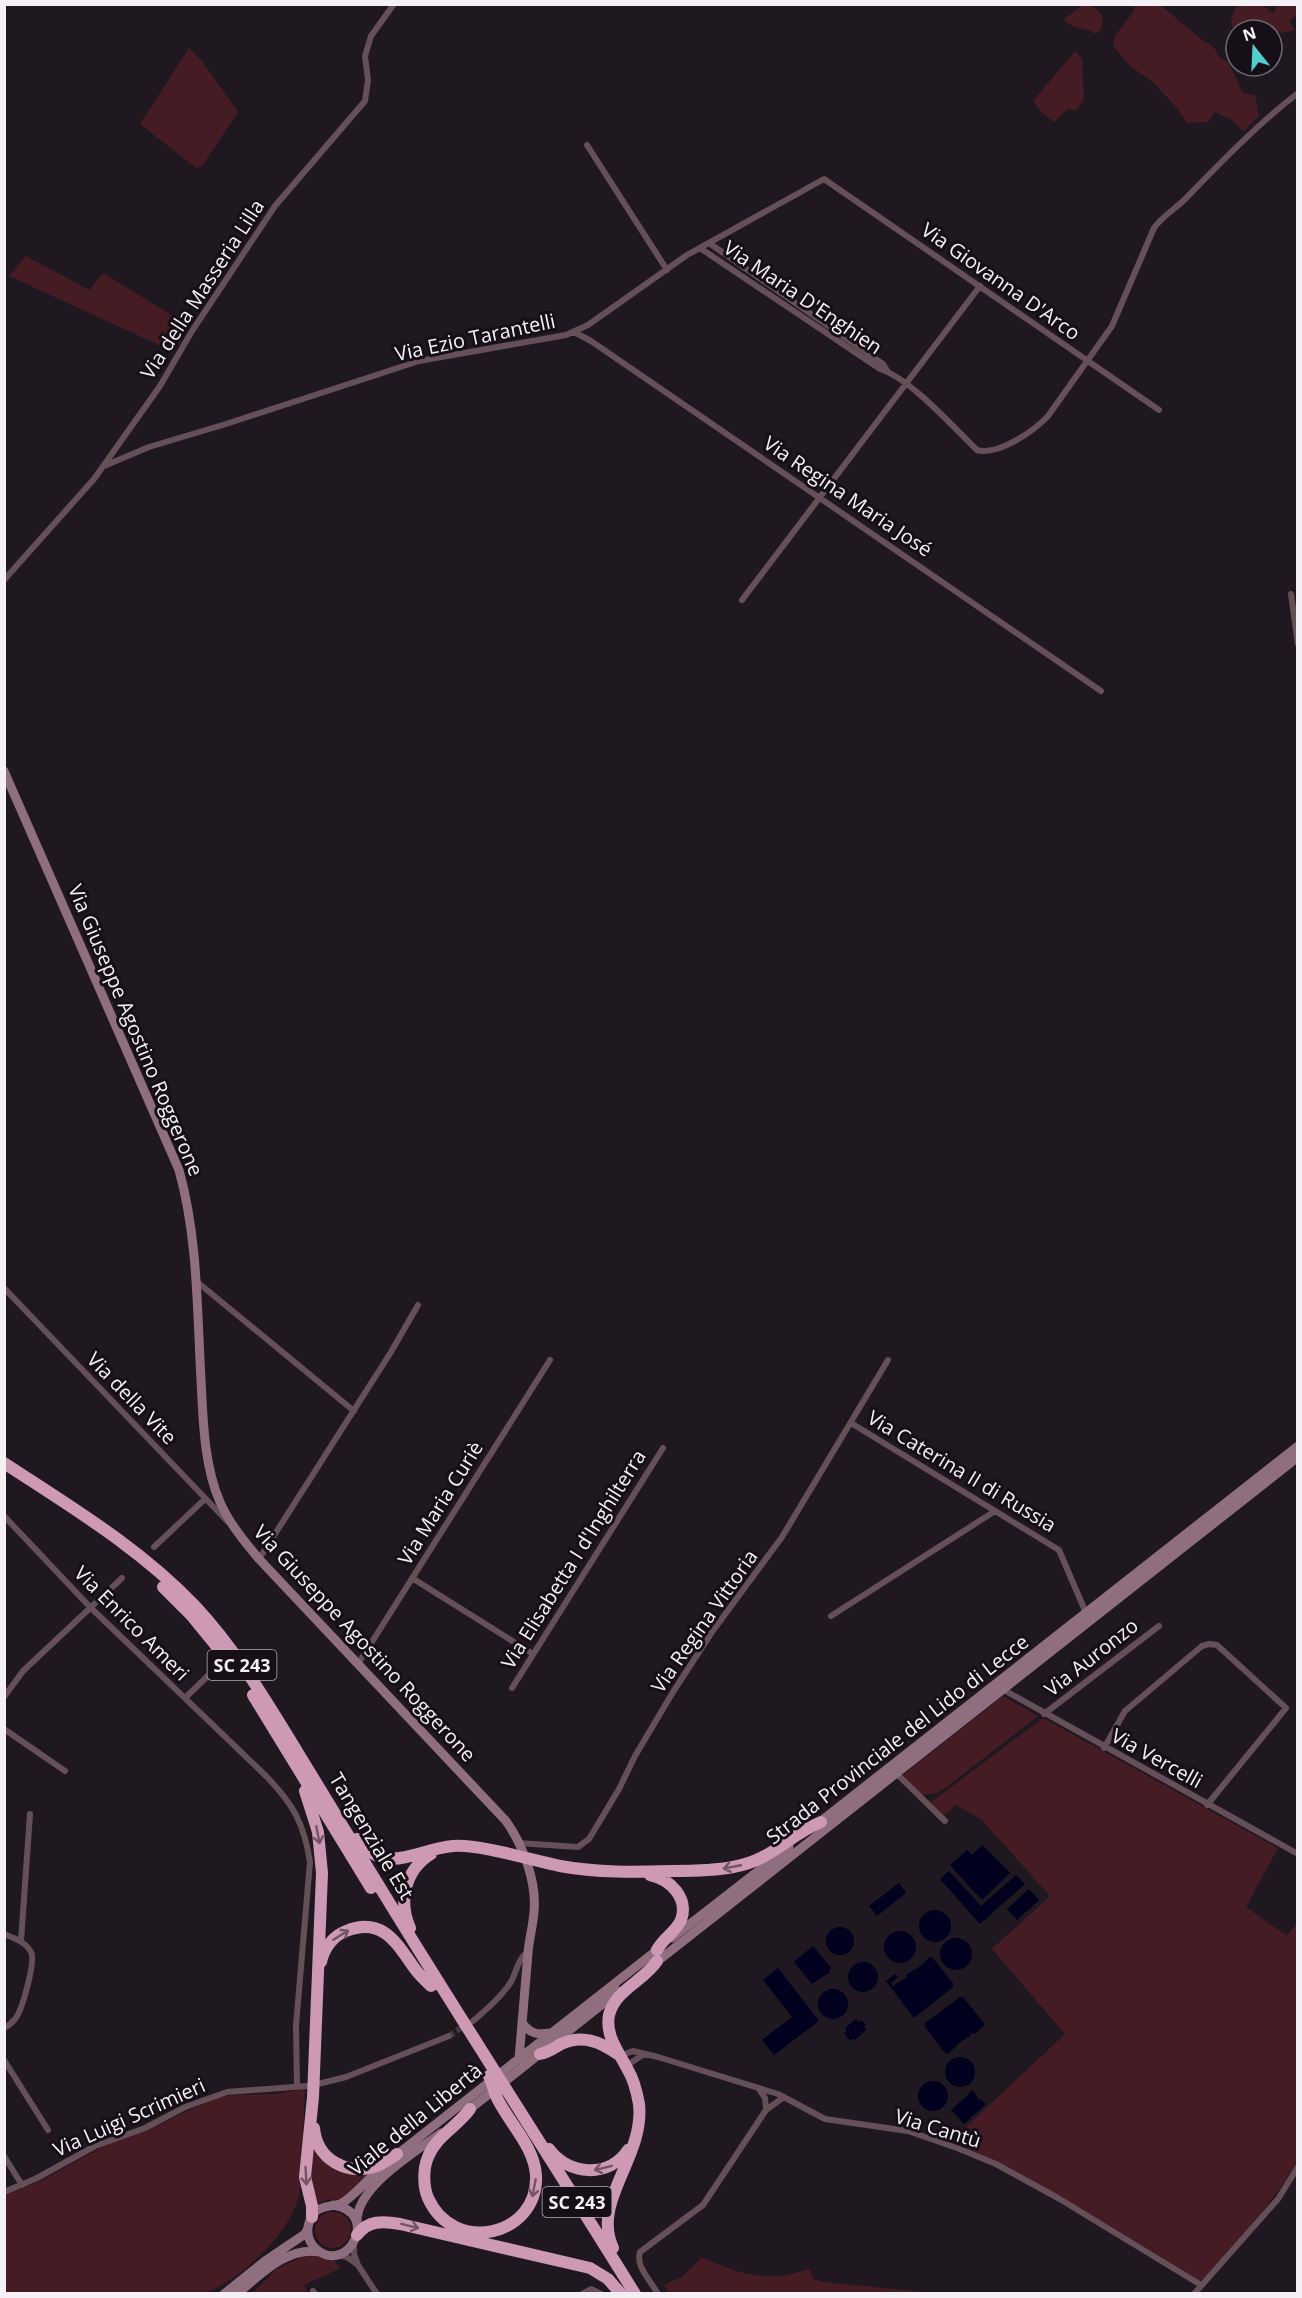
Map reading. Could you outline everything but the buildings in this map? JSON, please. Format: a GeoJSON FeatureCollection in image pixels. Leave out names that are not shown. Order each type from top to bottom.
{"type":"FeatureCollection","features":[{"type":"Feature","properties":{"kind":"highway","name":"Tangenziale Est"},"geometry":{"type":"LineString","coordinates":[[4,1463],[119,1539],[161,1573],[225,1641],[251,1676],[435,1984]]}},
{"type":"Feature","properties":{"kind":"highway","name":"Tangenziale Est"},"geometry":{"type":"LineString","coordinates":[[4,1472],[90,1528],[159,1582],[219,1647],[246,1684],[492,2074],[626,2294]]}},
{"type":"Feature","properties":{"kind":"highway"},"geometry":{"type":"LineString","coordinates":[[281,1742],[288,1764],[310,1804],[321,1852],[318,1984],[305,2177],[312,2206],[312,2217]]}},
{"type":"Feature","properties":{"kind":"highway"},"geometry":{"type":"LineString","coordinates":[[326,1800],[336,1807],[364,1847],[377,1856],[402,1859],[436,1848],[465,1846],[584,1869],[634,1872],[711,1870],[741,1865],[774,1853],[808,1827],[821,1822]]}},
{"type":"Feature","properties":{"kind":"highway"},"geometry":{"type":"LineString","coordinates":[[435,1984],[431,1964],[408,1923],[404,1894],[409,1876],[418,1863],[445,1847]]}},
{"type":"Feature","properties":{"kind":"highway"},"geometry":{"type":"LineString","coordinates":[[634,1872],[664,1879],[676,1890],[682,1905],[680,1920],[662,1941],[650,1971],[623,1993],[612,2008],[608,2026],[610,2036],[637,2094],[639,2126],[636,2143],[613,2198],[607,2219],[610,2242],[637,2294]]}},
{"type":"Feature","properties":{"kind":"highway"},"geometry":{"type":"LineString","coordinates":[[318,1984],[322,1958],[329,1943],[341,1933],[368,1927],[382,1931],[394,1939],[417,1972],[435,1984]]}},
{"type":"Feature","properties":{"kind":"highway"},"geometry":{"type":"LineString","coordinates":[[540,2054],[549,2052],[574,2039],[589,2039],[600,2043],[623,2061]]}},
{"type":"Feature","properties":{"kind":"highway"},"geometry":{"type":"LineString","coordinates":[[310,2091],[315,2136],[318,2145],[329,2159],[348,2168],[358,2169],[379,2165],[398,2154]]}},
{"type":"Feature","properties":{"kind":"highway"},"geometry":{"type":"LineString","coordinates":[[470,2109],[462,2121],[440,2138],[434,2146],[427,2158],[425,2171],[427,2194],[437,2214],[455,2228],[477,2234],[492,2231],[515,2221],[524,2212],[533,2195],[536,2174],[515,2112]]}},
{"type":"Feature","properties":{"kind":"highway","name":"Tangenziale Est"},"geometry":{"type":"LineString","coordinates":[[515,2112],[637,2294]]}},
{"type":"Feature","properties":{"kind":"highway"},"geometry":{"type":"LineString","coordinates":[[515,2112],[554,2156],[568,2166],[580,2169],[603,2169],[616,2164],[630,2148],[639,2126]]}},
{"type":"Feature","properties":{"kind":"highway"},"geometry":{"type":"LineString","coordinates":[[356,2234],[365,2226],[374,2223],[399,2224],[590,2268],[608,2279],[621,2294]]}},
{"type":"Feature","properties":{"kind":"main road","name":"Via Giuseppe Agostino Roggerone"},"geometry":{"type":"LineString","coordinates":[[4,771],[179,1170],[193,1235],[203,1410],[210,1466],[219,1501],[236,1530],[259,1559],[506,1821],[518,1842],[534,1896],[522,2062]]}},
{"type":"Feature","properties":{"kind":"main road","name":"Strada Provinciale del Lido di Lecce"},"geometry":{"type":"LineString","coordinates":[[522,2062],[540,2054],[821,1822],[1298,1446]]}},
{"type":"Feature","properties":{"kind":"main road","name":"Strada Provinciale del Lido di Lecce"},"geometry":{"type":"LineString","coordinates":[[522,2062],[553,2032],[657,1956],[896,1773],[1298,1457]]}},
{"type":"Feature","properties":{"kind":"main road"},"geometry":{"type":"LineString","coordinates":[[523,2024],[535,2034],[553,2032]]}},
{"type":"Feature","properties":{"kind":"main road","name":"Viale della Libertà"},"geometry":{"type":"LineString","coordinates":[[356,2234],[359,2205],[375,2185],[470,2109],[522,2062]]}},
{"type":"Feature","properties":{"kind":"main road","name":"Viale della Libertà"},"geometry":{"type":"LineString","coordinates":[[312,2217],[322,2207],[348,2198],[398,2154],[522,2062]]}},
{"type":"Feature","properties":{"kind":"main road"},"geometry":{"type":"LineString","coordinates":[[238,2294],[261,2274],[292,2255],[309,2251],[334,2255],[345,2252],[356,2234],[355,2218],[347,2210],[333,2205]]}},
{"type":"Feature","properties":{"kind":"main road"},"geometry":{"type":"LineString","coordinates":[[224,2294],[265,2261],[299,2240],[308,2230],[312,2217]]}},
{"type":"Feature","properties":{"kind":"main road"},"geometry":{"type":"LineString","coordinates":[[308,2230],[311,2243],[320,2252]]}},
{"type":"Feature","properties":{"kind":"main road"},"geometry":{"type":"LineString","coordinates":[[219,2294],[239,2282]]}},
{"type":"Feature","properties":{"kind":"street","name":"Via della Masseria Lilla"},"geometry":{"type":"LineString","coordinates":[[4,580],[104,466],[160,386],[192,331],[275,206],[365,101],[368,80],[365,56],[370,36],[394,4]]}},
{"type":"Feature","properties":{"kind":"street"},"geometry":{"type":"LineString","coordinates":[[1088,361],[1112,326],[1160,219],[1188,196],[1241,141],[1298,93]]}},
{"type":"Feature","properties":{"kind":"street"},"geometry":{"type":"LineString","coordinates":[[586,145],[667,270]]}},
{"type":"Feature","properties":{"kind":"street","name":"Via Ezio Tarantelli"},"geometry":{"type":"LineString","coordinates":[[104,466],[149,447],[419,361],[547,340],[574,332],[588,325],[700,248],[824,178]]}},
{"type":"Feature","properties":{"kind":"street","name":"Via Giovanna D'Arco"},"geometry":{"type":"LineString","coordinates":[[824,178],[1159,410]]}},
{"type":"Feature","properties":{"kind":"street","name":"Via Maria D'Enghien"},"geometry":{"type":"LineString","coordinates":[[709,243],[883,364],[889,372]]}},
{"type":"Feature","properties":{"kind":"street","name":"Via Maria D'Enghien"},"geometry":{"type":"LineString","coordinates":[[700,248],[880,369],[905,382],[977,450],[993,452],[1036,429],[1088,361]]}},
{"type":"Feature","properties":{"kind":"street"},"geometry":{"type":"LineString","coordinates":[[742,600],[980,286]]}},
{"type":"Feature","properties":{"kind":"street","name":"Via Regina Maria José"},"geometry":{"type":"LineString","coordinates":[[574,332],[591,340],[1101,691]]}},
{"type":"Feature","properties":{"kind":"street"},"geometry":{"type":"LineString","coordinates":[[1291,594],[1294,602],[1298,644]]}},
{"type":"Feature","properties":{"kind":"street"},"geometry":{"type":"LineString","coordinates":[[196,1281],[354,1411]]}},
{"type":"Feature","properties":{"kind":"street","name":"Via della Vite"},"geometry":{"type":"LineString","coordinates":[[4,1288],[236,1530]]}},
{"type":"Feature","properties":{"kind":"street"},"geometry":{"type":"LineString","coordinates":[[259,1559],[391,1352],[418,1305]]}},
{"type":"Feature","properties":{"kind":"street","name":"Via Maria Curiè"},"geometry":{"type":"LineString","coordinates":[[358,1664],[550,1360]]}},
{"type":"Feature","properties":{"kind":"street","name":"Via Regina Vittoria"},"geometry":{"type":"LineString","coordinates":[[518,1842],[578,1847],[589,1839],[673,1692],[712,1632],[782,1537],[888,1360]]}},
{"type":"Feature","properties":{"kind":"street","name":"Via Caterina II di Russia"},"geometry":{"type":"LineString","coordinates":[[851,1423],[1059,1550],[1086,1613]]}},
{"type":"Feature","properties":{"kind":"street","name":"Via Elisabetta I d'Inghilterra"},"geometry":{"type":"LineString","coordinates":[[512,1688],[663,1448]]}},
{"type":"Feature","properties":{"kind":"street"},"geometry":{"type":"LineString","coordinates":[[154,1547],[205,1499]]}},
{"type":"Feature","properties":{"kind":"street"},"geometry":{"type":"LineString","coordinates":[[831,1616],[995,1511]]}},
{"type":"Feature","properties":{"kind":"street","name":"Via Enrico Ameri"},"geometry":{"type":"LineString","coordinates":[[4,1516],[90,1607],[285,1795],[298,1816],[306,1836],[310,1862],[296,2025],[297,2086]]}},
{"type":"Feature","properties":{"kind":"street"},"geometry":{"type":"LineString","coordinates":[[4,1697],[23,1671],[122,1578]]}},
{"type":"Feature","properties":{"kind":"street"},"geometry":{"type":"LineString","coordinates":[[412,1578],[533,1654]]}},
{"type":"Feature","properties":{"kind":"street","name":"Via Auronzo"},"geometry":{"type":"LineString","coordinates":[[1044,1714],[1159,1626]]}},
{"type":"Feature","properties":{"kind":"street"},"geometry":{"type":"LineString","coordinates":[[1104,1748],[1125,1711],[1202,1646],[1217,1645],[1286,1708],[1207,1805]]}},
{"type":"Feature","properties":{"kind":"street"},"geometry":{"type":"LineString","coordinates":[[185,1698],[218,1666]]}},
{"type":"Feature","properties":{"kind":"street","name":"Via Vercelli"},"geometry":{"type":"LineString","coordinates":[[1002,1689],[1104,1748],[1298,1854]]}},
{"type":"Feature","properties":{"kind":"street"},"geometry":{"type":"LineString","coordinates":[[4,1729],[65,1771]]}},
{"type":"Feature","properties":{"kind":"street"},"geometry":{"type":"LineString","coordinates":[[896,1773],[945,1821]]}},
{"type":"Feature","properties":{"kind":"street"},"geometry":{"type":"LineString","coordinates":[[21,1941],[30,1814]]}},
{"type":"Feature","properties":{"kind":"street"},"geometry":{"type":"LineString","coordinates":[[4,1934],[21,1941],[32,1952],[33,1962],[22,2005],[16,2018],[4,2028]]}},
{"type":"Feature","properties":{"kind":"street"},"geometry":{"type":"LineString","coordinates":[[473,2021],[504,1991],[514,1976],[520,1959],[528,1955]]}},
{"type":"Feature","properties":{"kind":"street"},"geometry":{"type":"LineString","coordinates":[[318,2084],[345,2077],[449,2036]]}},
{"type":"Feature","properties":{"kind":"street","name":"Via Cantù"},"geometry":{"type":"LineString","coordinates":[[623,2061],[633,2051],[645,2054],[784,2097],[825,2119],[908,2132],[957,2148],[996,2164],[1068,2203],[1201,2285]]}},
{"type":"Feature","properties":{"kind":"street"},"geometry":{"type":"LineString","coordinates":[[623,2061],[645,2054]]}},
{"type":"Feature","properties":{"kind":"street"},"geometry":{"type":"LineString","coordinates":[[4,2060],[48,2130]]}},
{"type":"Feature","properties":{"kind":"street","name":"Via Luigi Scrimieri"},"geometry":{"type":"LineString","coordinates":[[4,2192],[22,2185],[95,2146],[145,2128],[185,2107],[226,2092],[297,2086],[310,2091]]}},
{"type":"Feature","properties":{"kind":"street"},"geometry":{"type":"LineString","coordinates":[[758,2088],[765,2098],[766,2110]]}},
{"type":"Feature","properties":{"kind":"street"},"geometry":{"type":"LineString","coordinates":[[658,2294],[638,2260],[640,2252],[703,2205],[766,2110],[784,2097]]}},
{"type":"Feature","properties":{"kind":"street"},"geometry":{"type":"LineString","coordinates":[[4,2156],[22,2185]]}},
{"type":"Feature","properties":{"kind":"street"},"geometry":{"type":"LineString","coordinates":[[1194,2294],[1278,2199],[1298,2167]]}},
{"type":"Feature","properties":{"kind":"street"},"geometry":{"type":"LineString","coordinates":[[356,2234],[354,2254],[358,2265],[377,2294]]}},
{"type":"Feature","properties":{"kind":"street"},"geometry":{"type":"LineString","coordinates":[[334,2255],[346,2257],[358,2265]]}},
{"type":"Feature","properties":{"kind":"street"},"geometry":{"type":"LineString","coordinates":[[582,2294],[591,2289],[601,2294]]}},
{"type":"Feature","properties":{"kind":"shaded area"},"geometry":{"type":"Polygon","coordinates":[[[1083,5],[1093,6],[1102,15],[1102,28],[1096,34],[1075,27],[1064,19],[1083,5]]]}},
{"type":"Feature","properties":{"kind":"shaded area"},"geometry":{"type":"Polygon","coordinates":[[[1135,5],[1160,5],[1201,39],[1213,46],[1224,60],[1224,78],[1236,78],[1243,93],[1255,95],[1259,116],[1243,131],[1229,118],[1214,112],[1208,122],[1187,123],[1153,82],[1130,66],[1114,47],[1114,37],[1134,11],[1135,5]]]}},
{"type":"Feature","properties":{"kind":"shaded area"},"geometry":{"type":"Polygon","coordinates":[[[1237,5],[1263,5],[1273,14],[1277,5],[1297,5],[1297,14],[1289,21],[1295,30],[1286,32],[1284,32],[1284,18],[1231,18],[1237,5]]]}},
{"type":"Feature","properties":{"kind":"shaded area"},"geometry":{"type":"Polygon","coordinates":[[[189,48],[202,61],[238,112],[202,166],[196,168],[140,124],[189,48]]]}},
{"type":"Feature","properties":{"kind":"shaded area"},"geometry":{"type":"Polygon","coordinates":[[[1075,51],[1082,59],[1084,100],[1076,110],[1068,109],[1054,122],[1041,112],[1033,101],[1075,51]]]}},
{"type":"Feature","properties":{"kind":"shaded area"},"geometry":{"type":"Polygon","coordinates":[[[26,256],[89,290],[103,273],[170,314],[182,340],[174,352],[9,276],[26,256]]]}},
{"type":"Feature","properties":{"kind":"shaded area"},"geometry":{"type":"Polygon","coordinates":[[[1003,1696],[1038,1716],[948,1786],[937,1793],[922,1795],[905,1778],[904,1774],[1003,1696]]]}},
{"type":"Feature","properties":{"kind":"shaded area"},"geometry":{"type":"Polygon","coordinates":[[[1043,1718],[1278,1848],[1246,1907],[1287,1936],[1297,1923],[1297,2163],[1253,2223],[1199,2281],[1046,2189],[951,2141],[1065,2034],[992,1949],[1050,1896],[982,1820],[956,1805],[945,1814],[941,1814],[931,1802],[1043,1718]]]}},
{"type":"Feature","properties":{"kind":"shaded area"},"geometry":{"type":"Polygon","coordinates":[[[305,2089],[301,2186],[294,2210],[286,2225],[263,2253],[234,2277],[206,2293],[5,2293],[4,2195],[43,2180],[105,2145],[156,2126],[213,2099],[233,2095],[276,2094],[305,2089]]]}},
{"type":"Feature","properties":{"kind":"shaded area"},"geometry":{"type":"Polygon","coordinates":[[[311,2140],[321,2156],[373,2170],[341,2199],[315,2204],[311,2187],[311,2140]]]}},
{"type":"Feature","properties":{"kind":"shaded area"},"geometry":{"type":"Polygon","coordinates":[[[333,2212],[346,2217],[351,2230],[346,2243],[333,2248],[320,2243],[315,2230],[320,2217],[333,2212]]]}},
{"type":"Feature","properties":{"kind":"shaded area"},"geometry":{"type":"Polygon","coordinates":[[[310,2253],[333,2260],[341,2268],[304,2285],[308,2293],[252,2294],[275,2270],[310,2253]]]}},
{"type":"Feature","properties":{"kind":"shaded area"},"geometry":{"type":"Polygon","coordinates":[[[702,2257],[731,2269],[761,2276],[788,2275],[810,2269],[813,2279],[824,2282],[933,2293],[669,2293],[664,2285],[682,2277],[702,2257]]]}},
{"type":"Feature","properties":{"kind":"water"},"geometry":{"type":"Polygon","coordinates":[[[982,1845],[1010,1873],[983,1899],[950,1865],[967,1850],[972,1855],[982,1845]]]}},
{"type":"Feature","properties":{"kind":"water"},"geometry":{"type":"Polygon","coordinates":[[[949,1871],[981,1906],[1016,1875],[1025,1884],[980,1924],[940,1879],[949,1871]]]}},
{"type":"Feature","properties":{"kind":"water"},"geometry":{"type":"Polygon","coordinates":[[[899,1883],[906,1893],[877,1916],[869,1906],[899,1883]]]}},
{"type":"Feature","properties":{"kind":"water"},"geometry":{"type":"Polygon","coordinates":[[[1029,1889],[1039,1900],[1017,1920],[1007,1909],[1029,1889]]]}},
{"type":"Feature","properties":{"kind":"water"},"geometry":{"type":"Polygon","coordinates":[[[935,1910],[946,1915],[951,1926],[946,1937],[935,1942],[924,1937],[919,1926],[924,1915],[935,1910]]]}},
{"type":"Feature","properties":{"kind":"water"},"geometry":{"type":"Polygon","coordinates":[[[840,1927],[850,1931],[854,1941],[850,1951],[840,1955],[830,1951],[826,1941],[830,1931],[840,1927]]]}},
{"type":"Feature","properties":{"kind":"water"},"geometry":{"type":"Polygon","coordinates":[[[900,1931],[912,1935],[916,1947],[912,1959],[900,1963],[888,1959],[884,1947],[888,1935],[900,1931]]]}},
{"type":"Feature","properties":{"kind":"water"},"geometry":{"type":"Polygon","coordinates":[[[956,1938],[967,1943],[972,1954],[967,1965],[956,1970],[945,1965],[940,1954],[945,1943],[956,1938]]]}},
{"type":"Feature","properties":{"kind":"water"},"geometry":{"type":"Polygon","coordinates":[[[813,1946],[831,1968],[830,1972],[812,1984],[794,1962],[813,1946]]]}},
{"type":"Feature","properties":{"kind":"water"},"geometry":{"type":"Polygon","coordinates":[[[930,1957],[953,1983],[953,1987],[914,2018],[886,1981],[895,1974],[898,1977],[891,1983],[894,1988],[894,1985],[906,1978],[907,1974],[930,1957]]]}},
{"type":"Feature","properties":{"kind":"water"},"geometry":{"type":"Polygon","coordinates":[[[863,1962],[874,1966],[878,1977],[874,1988],[863,1992],[852,1988],[848,1977],[852,1966],[863,1962]]]}},
{"type":"Feature","properties":{"kind":"water"},"geometry":{"type":"Polygon","coordinates":[[[778,1968],[819,2021],[774,2055],[762,2040],[792,2017],[763,1980],[778,1968]]]}},
{"type":"Feature","properties":{"kind":"water"},"geometry":{"type":"Polygon","coordinates":[[[833,1989],[844,1993],[848,2004],[844,2015],[833,2019],[822,2015],[818,2004],[822,1993],[833,1989]]]}},
{"type":"Feature","properties":{"kind":"water"},"geometry":{"type":"Polygon","coordinates":[[[963,1997],[984,2026],[974,2034],[971,2033],[948,2054],[925,2027],[925,2023],[963,1997]]]}},
{"type":"Feature","properties":{"kind":"water"},"geometry":{"type":"Polygon","coordinates":[[[856,2019],[866,2025],[864,2027],[866,2030],[855,2040],[853,2038],[850,2041],[844,2033],[847,2030],[845,2028],[856,2019]]]}},
{"type":"Feature","properties":{"kind":"water"},"geometry":{"type":"Polygon","coordinates":[[[960,2057],[971,2061],[975,2072],[971,2083],[960,2087],[949,2083],[945,2072],[949,2061],[960,2057]]]}},
{"type":"Feature","properties":{"kind":"water"},"geometry":{"type":"Polygon","coordinates":[[[933,2081],[944,2085],[948,2096],[944,2107],[933,2111],[922,2107],[918,2096],[922,2085],[933,2081]]]}},
{"type":"Feature","properties":{"kind":"water"},"geometry":{"type":"Polygon","coordinates":[[[973,2090],[979,2100],[981,2099],[986,2104],[964,2124],[951,2110],[973,2090]]]}},
{"type":"Feature","properties":{"kind":"tunnel"},"geometry":{"type":"LineString","coordinates":[[449,2036],[467,2024]]}}]}
